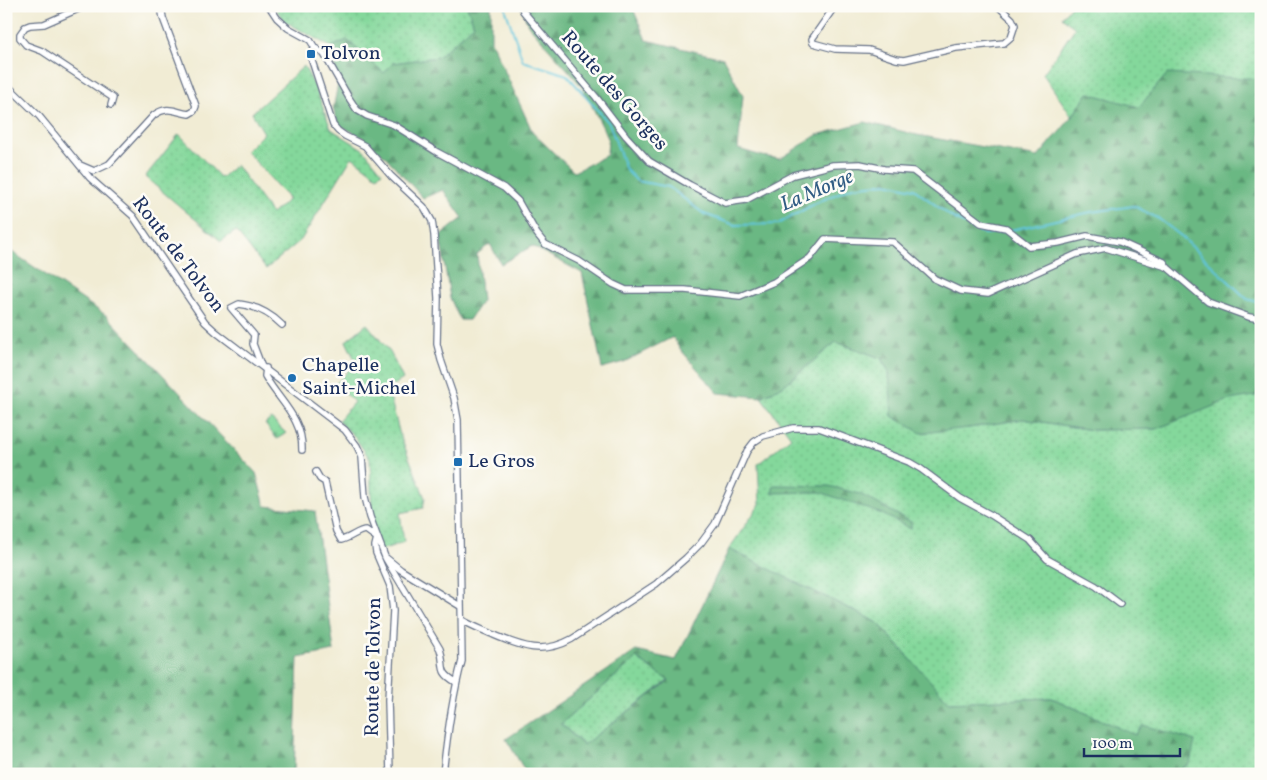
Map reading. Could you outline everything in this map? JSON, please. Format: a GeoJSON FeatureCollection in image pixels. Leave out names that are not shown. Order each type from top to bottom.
{"type":"FeatureCollection","features":[{"type":"Feature","properties":{"kind":"street"},"geometry":{"type":"LineString","coordinates":[[85,6],[44,24],[24,27],[20,38],[26,45],[42,51],[113,98],[111,105]]}},
{"type":"Feature","properties":{"kind":"street"},"geometry":{"type":"LineString","coordinates":[[77,164],[94,171],[109,164],[154,115],[163,109],[173,109],[189,114],[194,111],[196,106],[163,18],[161,6]]}},
{"type":"Feature","properties":{"kind":"street"},"geometry":{"type":"LineString","coordinates":[[268,6],[288,28],[310,40],[324,54],[357,110],[367,116],[394,125],[437,152],[504,188],[518,201],[545,244],[579,261],[613,284],[626,290],[685,290],[740,296],[774,282],[810,258],[825,239],[893,242],[935,279],[961,291],[988,294],[1077,254],[1106,248],[1167,267]]}},
{"type":"Feature","properties":{"kind":"street","name":"Route des Gorges"},"geometry":{"type":"LineString","coordinates":[[522,6],[524,11],[626,136],[649,161],[725,203],[746,200],[793,175],[833,165],[860,164],[884,169],[913,171],[981,223],[1006,228],[1028,246],[1058,243],[1087,236],[1120,242],[1164,262],[1167,267],[1208,302],[1249,317],[1261,319]]}},
{"type":"Feature","properties":{"kind":"street"},"geometry":{"type":"LineString","coordinates":[[835,6],[812,39],[813,43],[835,49],[869,50],[900,60],[956,48],[1004,43],[1011,36],[1015,25],[1012,19],[998,6]]}},
{"type":"Feature","properties":{"kind":"street"},"geometry":{"type":"LineString","coordinates":[[316,48],[311,54],[311,58],[333,125],[345,136],[365,146],[391,176],[424,206],[432,221],[438,298],[437,344],[454,398],[458,420],[460,606],[462,620],[462,661],[456,682],[443,774]]}},
{"type":"Feature","properties":{"kind":"street","name":"Route de Tolvon"},"geometry":{"type":"LineString","coordinates":[[6,84],[40,116],[90,178],[133,216],[205,322],[345,430],[357,446],[362,456],[364,468],[365,496],[377,538],[376,553],[390,586],[393,611],[388,700],[390,774]]}},
{"type":"Feature","properties":{"kind":"street"},"geometry":{"type":"LineString","coordinates":[[282,325],[272,316],[258,308],[239,304],[231,308],[254,335],[253,344],[265,376],[290,411],[302,438],[302,450]]}},
{"type":"Feature","properties":{"kind":"street"},"geometry":{"type":"LineString","coordinates":[[462,620],[511,642],[532,648],[561,645],[572,639],[656,584],[686,558],[701,543],[715,524],[746,450],[763,436],[793,428],[818,428],[909,462],[960,498],[991,514],[1030,540],[1047,559],[1088,581],[1120,604]]}},
{"type":"Feature","properties":{"kind":"street"},"geometry":{"type":"LineString","coordinates":[[316,472],[320,479],[325,482],[336,531],[341,540],[356,535],[361,530],[366,530],[377,538],[385,557],[440,649],[443,671],[446,676],[456,682]]}},
{"type":"Feature","properties":{"kind":"street"},"geometry":{"type":"LineString","coordinates":[[385,557],[401,570],[460,606]]}},
{"type":"Feature","properties":{"kind":"green space"},"geometry":{"type":"Polygon","coordinates":[[[274,6],[467,6],[474,25],[438,57],[393,63],[384,74],[347,40],[331,47],[284,21],[274,6]]]}},
{"type":"Feature","properties":{"kind":"green space"},"geometry":{"type":"Polygon","coordinates":[[[467,6],[491,6],[491,41],[533,133],[574,172],[607,155],[608,138],[582,86],[528,25],[521,6],[632,6],[646,40],[723,58],[743,96],[738,149],[780,159],[817,135],[865,122],[917,135],[1038,157],[1072,117],[1088,93],[1139,107],[1167,74],[1261,79],[1261,395],[1229,400],[1156,429],[1092,430],[1023,419],[969,428],[921,433],[892,416],[889,372],[881,358],[836,342],[783,386],[761,397],[718,393],[681,350],[673,337],[624,362],[602,368],[582,273],[532,246],[501,264],[490,244],[477,254],[482,301],[469,320],[460,320],[450,298],[440,236],[463,218],[443,190],[423,198],[386,157],[362,137],[339,125],[333,109],[338,84],[331,47],[347,40],[384,73],[393,63],[438,57],[474,25],[467,6]]]}},
{"type":"Feature","properties":{"kind":"green space"},"geometry":{"type":"Polygon","coordinates":[[[1071,6],[1261,6],[1261,79],[1248,79],[1139,108],[1088,93],[1072,117],[1043,74],[1075,28],[1062,17],[1071,6]]]}},
{"type":"Feature","properties":{"kind":"green space"},"geometry":{"type":"Polygon","coordinates":[[[304,66],[316,89],[331,129],[364,150],[382,172],[377,176],[352,157],[301,240],[266,269],[236,231],[221,241],[145,177],[179,134],[221,178],[236,165],[272,214],[289,199],[246,151],[264,133],[252,113],[304,66]]]}},
{"type":"Feature","properties":{"kind":"green space"},"geometry":{"type":"Polygon","coordinates":[[[6,248],[107,316],[256,473],[265,506],[315,511],[334,651],[298,658],[294,774],[6,774],[6,248]]]}},
{"type":"Feature","properties":{"kind":"green space"},"geometry":{"type":"Polygon","coordinates":[[[367,324],[390,352],[403,379],[388,389],[400,435],[425,498],[423,508],[400,513],[404,542],[373,553],[370,459],[354,436],[338,421],[354,402],[336,384],[356,362],[346,341],[367,324]]]}},
{"type":"Feature","properties":{"kind":"green space"},"geometry":{"type":"Polygon","coordinates":[[[836,342],[881,358],[889,372],[892,416],[969,428],[1023,419],[1092,430],[1156,429],[1229,399],[1261,395],[1261,774],[1173,774],[1190,763],[1135,735],[1052,698],[949,702],[878,623],[729,549],[760,504],[758,464],[791,437],[761,397],[783,386],[836,342]]]}},
{"type":"Feature","properties":{"kind":"green space"},"geometry":{"type":"Polygon","coordinates":[[[271,419],[286,433],[277,439],[265,424],[271,419]]]}},
{"type":"Feature","properties":{"kind":"green space"},"geometry":{"type":"Polygon","coordinates":[[[774,485],[829,486],[860,494],[911,522],[911,529],[882,514],[820,492],[772,493],[774,485]]]}},
{"type":"Feature","properties":{"kind":"green space"},"geometry":{"type":"Polygon","coordinates":[[[729,549],[878,623],[949,702],[1052,698],[1135,735],[1143,725],[1195,741],[1190,763],[1173,774],[527,774],[506,739],[636,651],[676,660],[729,549]],[[636,658],[561,724],[583,745],[669,681],[636,658]]]}},
{"type":"Feature","properties":{"kind":"green space"},"geometry":{"type":"Polygon","coordinates":[[[636,658],[669,680],[584,745],[561,724],[636,658]]]}},
{"type":"Feature","properties":{"kind":"waterway","name":"La Morge"},"geometry":{"type":"LineString","coordinates":[[506,6],[523,61],[567,75],[609,123],[626,170],[637,181],[669,187],[704,214],[735,225],[778,224],[816,203],[852,187],[886,183],[914,189],[953,218],[985,234],[1007,231]]}},
{"type":"Feature","properties":{"kind":"waterway","name":"La Morge"},"geometry":{"type":"LineString","coordinates":[[1011,230],[1091,212],[1134,206],[1159,219],[1181,236],[1247,299],[1261,303]]}},
{"type":"Feature","properties":{"kind":"place","name":"Tolvon"},"geometry":{"type":"Point","coordinates":[311,54]}},
{"type":"Feature","properties":{"kind":"place","name":"Chapelle Saint-Michel"},"geometry":{"type":"Point","coordinates":[292,378]}},
{"type":"Feature","properties":{"kind":"place","name":"Le Gros"},"geometry":{"type":"Point","coordinates":[458,462]}}]}
